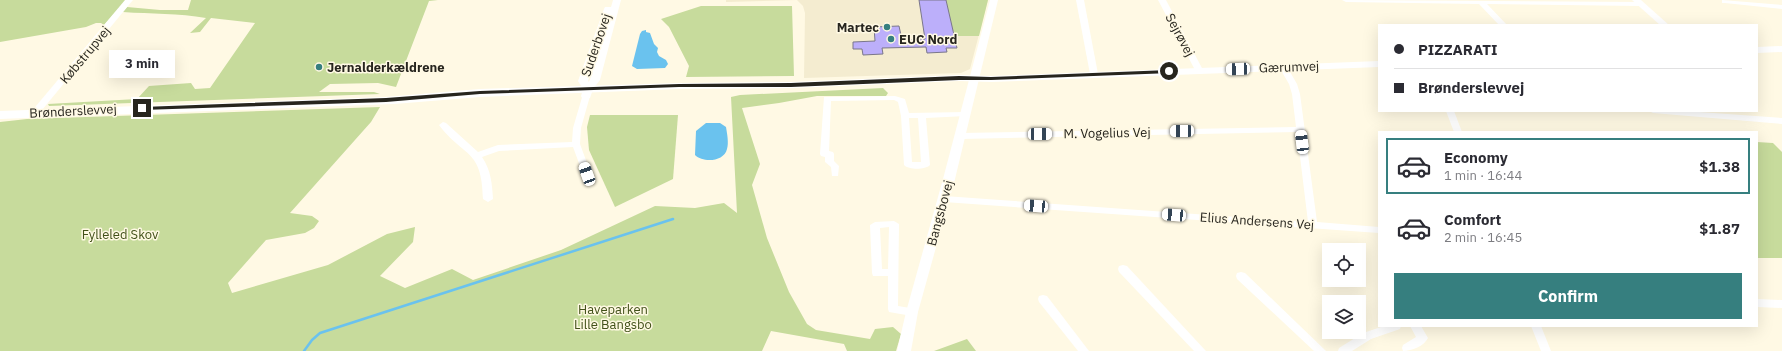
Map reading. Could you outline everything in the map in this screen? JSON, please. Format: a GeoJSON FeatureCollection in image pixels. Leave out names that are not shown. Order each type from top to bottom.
{"type":"FeatureCollection","features":[{"type":"Feature","properties":{"kind":"main road"},"geometry":{"type":"LineString","coordinates":[[1758,50],[1782,49]]}},
{"type":"Feature","properties":{"kind":"main road","name":"Gærumvej"},"geometry":{"type":"LineString","coordinates":[[587,92],[766,88],[791,85],[1378,64]]}},
{"type":"Feature","properties":{"kind":"main road","name":"Brønderslevvej"},"geometry":{"type":"LineString","coordinates":[[0,115],[386,100],[476,99],[587,92]]}},
{"type":"Feature","properties":{"kind":"street","name":"Købstrupvej"},"geometry":{"type":"LineString","coordinates":[[39,108],[129,0]]}},
{"type":"Feature","properties":{"kind":"street","name":"Suderbovej"},"geometry":{"type":"LineString","coordinates":[[587,92],[583,81],[612,0]]}},
{"type":"Feature","properties":{"kind":"street","name":"Suderbovej"},"geometry":{"type":"LineString","coordinates":[[587,92],[595,80],[617,0]]}},
{"type":"Feature","properties":{"kind":"street","name":"Bangsbovej"},"geometry":{"type":"LineString","coordinates":[[904,351],[912,312],[944,199],[994,0]]}},
{"type":"Feature","properties":{"kind":"street"},"geometry":{"type":"LineString","coordinates":[[1080,0],[1094,74]]}},
{"type":"Feature","properties":{"kind":"street","name":"Sejrøvej"},"geometry":{"type":"LineString","coordinates":[[1162,0],[1199,70]]}},
{"type":"Feature","properties":{"kind":"street"},"geometry":{"type":"LineString","coordinates":[[1346,0],[1638,2],[1664,24]]}},
{"type":"Feature","properties":{"kind":"street"},"geometry":{"type":"LineString","coordinates":[[1480,1],[1502,24]]}},
{"type":"Feature","properties":{"kind":"street"},"geometry":{"type":"LineString","coordinates":[[1725,1],[1782,8]]}},
{"type":"Feature","properties":{"kind":"street"},"geometry":{"type":"LineString","coordinates":[[1282,67],[1291,80],[1296,94],[1313,225]]}},
{"type":"Feature","properties":{"kind":"street"},"geometry":{"type":"LineString","coordinates":[[587,92],[577,128],[576,144],[587,174]]}},
{"type":"Feature","properties":{"kind":"street"},"geometry":{"type":"LineString","coordinates":[[834,174],[835,166],[829,162],[830,154],[824,154],[827,99],[895,98],[902,101],[905,116],[908,166],[926,165],[922,115]]}},
{"type":"Feature","properties":{"kind":"street"},"geometry":{"type":"LineString","coordinates":[[1450,112],[1458,131]]}},
{"type":"Feature","properties":{"kind":"street"},"geometry":{"type":"LineString","coordinates":[[1666,112],[1782,121]]}},
{"type":"Feature","properties":{"kind":"street"},"geometry":{"type":"LineString","coordinates":[[905,116],[966,114]]}},
{"type":"Feature","properties":{"kind":"street"},"geometry":{"type":"LineString","coordinates":[[444,125],[454,136],[471,148],[478,156],[485,168],[488,186],[488,199]]}},
{"type":"Feature","properties":{"kind":"street","name":"M. Vogelius Vej"},"geometry":{"type":"LineString","coordinates":[[960,136],[1300,129]]}},
{"type":"Feature","properties":{"kind":"street"},"geometry":{"type":"LineString","coordinates":[[478,156],[498,148],[576,144]]}},
{"type":"Feature","properties":{"kind":"street","name":"Elius Andersens Vej"},"geometry":{"type":"LineString","coordinates":[[944,199],[1378,230]]}},
{"type":"Feature","properties":{"kind":"street"},"geometry":{"type":"LineString","coordinates":[[894,272],[877,273],[875,225],[894,224],[894,272],[894,309],[912,312]]}},
{"type":"Feature","properties":{"kind":"street"},"geometry":{"type":"LineString","coordinates":[[1123,269],[1201,351]]}},
{"type":"Feature","properties":{"kind":"street"},"geometry":{"type":"LineString","coordinates":[[1241,276],[1321,351]]}},
{"type":"Feature","properties":{"kind":"street"},"geometry":{"type":"LineString","coordinates":[[1043,299],[1084,351]]}},
{"type":"Feature","properties":{"kind":"street"},"geometry":{"type":"LineString","coordinates":[[1758,303],[1782,304]]}},
{"type":"Feature","properties":{"kind":"street"},"geometry":{"type":"LineString","coordinates":[[1342,351],[1367,336],[1393,327]]}},
{"type":"Feature","properties":{"kind":"street"},"geometry":{"type":"LineString","coordinates":[[1407,348],[1423,338],[1416,327]]}},
{"type":"Feature","properties":{"kind":"street"},"geometry":{"type":"LineString","coordinates":[[1536,327],[1546,351]]}},
{"type":"Feature","properties":{"kind":"shaded area"},"geometry":{"type":"Polygon","coordinates":[[[726,0],[797,0],[726,2],[726,0]]]}},
{"type":"Feature","properties":{"kind":"shaded area","name":"EUC Nord"},"geometry":{"type":"Polygon","coordinates":[[[797,0],[988,0],[970,69],[961,73],[804,78],[805,13],[803,6],[797,0]]]}},
{"type":"Feature","properties":{"kind":"green space"},"geometry":{"type":"Polygon","coordinates":[[[0,0],[126,0],[104,25],[101,23],[96,23],[86,27],[0,42],[0,0]]]}},
{"type":"Feature","properties":{"kind":"green space"},"geometry":{"type":"Polygon","coordinates":[[[191,0],[438,0],[429,1],[396,87],[378,83],[330,84],[319,92],[374,92],[380,94],[49,106],[48,104],[137,99],[149,86],[191,83],[195,89],[210,88],[255,23],[211,18],[200,32],[190,33],[206,18],[175,14],[123,12],[127,7],[160,10],[188,10],[191,0]]]}},
{"type":"Feature","properties":{"kind":"green space"},"geometry":{"type":"Polygon","coordinates":[[[946,0],[988,0],[979,36],[955,36],[954,31],[952,31],[946,0]]]}},
{"type":"Feature","properties":{"kind":"green space"},"geometry":{"type":"Polygon","coordinates":[[[701,6],[792,6],[794,76],[686,77],[689,66],[669,27],[661,19],[701,6]]]}},
{"type":"Feature","properties":{"kind":"green space","name":"Fylleled Skov"},"geometry":{"type":"Polygon","coordinates":[[[883,88],[888,93],[886,96],[817,96],[742,108],[760,164],[752,185],[767,238],[789,292],[807,324],[816,330],[870,339],[875,329],[893,327],[901,334],[896,351],[847,351],[844,344],[771,331],[762,351],[0,351],[0,122],[27,119],[380,107],[371,122],[290,213],[312,216],[319,221],[314,228],[305,233],[266,240],[228,283],[232,293],[328,265],[387,234],[415,227],[413,242],[380,276],[405,288],[452,269],[473,280],[561,250],[655,206],[695,208],[724,203],[737,213],[731,97],[740,95],[883,88]]]}},
{"type":"Feature","properties":{"kind":"green space"},"geometry":{"type":"Polygon","coordinates":[[[590,115],[678,115],[673,179],[615,207],[589,150],[587,127],[590,115]]]}},
{"type":"Feature","properties":{"kind":"green space"},"geometry":{"type":"Polygon","coordinates":[[[1758,142],[1773,143],[1782,152],[1782,258],[1758,258],[1758,142]]]}},
{"type":"Feature","properties":{"kind":"green space"},"geometry":{"type":"Polygon","coordinates":[[[967,339],[976,351],[934,351],[967,339]]]}},
{"type":"Feature","properties":{"kind":"water"},"geometry":{"type":"Polygon","coordinates":[[[646,30],[646,32],[650,33],[654,44],[658,48],[657,52],[659,56],[666,60],[668,64],[665,68],[637,69],[632,66],[640,34],[642,31],[646,30]]]}},
{"type":"Feature","properties":{"kind":"water"},"geometry":{"type":"Polygon","coordinates":[[[706,123],[720,123],[726,127],[728,147],[722,157],[718,159],[708,160],[699,158],[695,155],[696,131],[706,123]]]}},
{"type":"Feature","properties":{"kind":"building","name":"Martec"},"geometry":{"type":"Polygon","coordinates":[[[919,0],[946,0],[957,48],[946,48],[947,52],[927,53],[926,47],[882,48],[883,54],[863,55],[862,49],[853,49],[853,42],[875,41],[874,27],[899,26],[902,40],[925,39],[919,0]]]}},
{"type":"Feature","properties":{"kind":"waterway"},"geometry":{"type":"LineString","coordinates":[[304,351],[312,340],[320,333],[673,219]]}},
{"type":"Feature","properties":{"kind":"place","name":"Martec"},"geometry":{"type":"Point","coordinates":[887,27]}},
{"type":"Feature","properties":{"kind":"place","name":"EUC Nord"},"geometry":{"type":"Point","coordinates":[891,39]}},
{"type":"Feature","properties":{"kind":"place","name":"Jernalderkældrene"},"geometry":{"type":"Point","coordinates":[319,67]}},
{"type":"Feature","properties":{"kind":"route"},"geometry":{"type":"LineString","coordinates":[[142,108],[386,100],[404,97],[480,93],[679,86],[890,82],[959,78],[991,79],[1169,71]]}},
{"type":"Feature","properties":{"kind":"park label","name":"Haveparken Lille Bangsbo"},"geometry":{"type":"Point","coordinates":[613,316]}}]}
